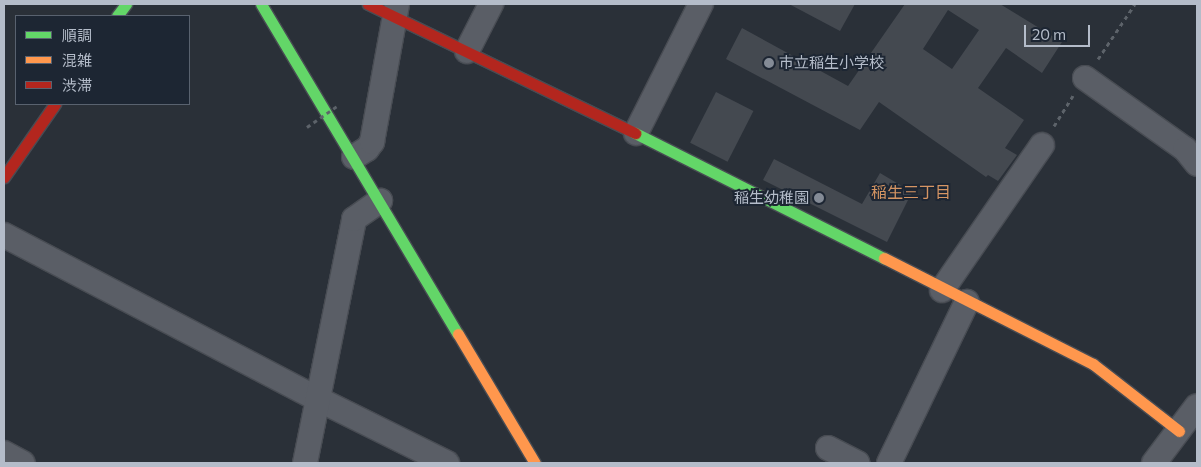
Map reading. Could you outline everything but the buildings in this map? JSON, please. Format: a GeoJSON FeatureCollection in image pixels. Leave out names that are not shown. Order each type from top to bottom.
{"type":"FeatureCollection","features":[{"type":"Feature","properties":{"kind":"street"},"geometry":{"type":"LineString","coordinates":[[118,15],[126,4]]}},
{"type":"Feature","properties":{"kind":"street"},"geometry":{"type":"LineString","coordinates":[[261,4],[535,463]]}},
{"type":"Feature","properties":{"kind":"street"},"geometry":{"type":"LineString","coordinates":[[368,4],[396,11],[467,51],[636,133],[942,290],[1093,364],[1179,431]]}},
{"type":"Feature","properties":{"kind":"street"},"geometry":{"type":"LineString","coordinates":[[467,51],[491,4]]}},
{"type":"Feature","properties":{"kind":"street"},"geometry":{"type":"LineString","coordinates":[[636,133],[701,4]]}},
{"type":"Feature","properties":{"kind":"street"},"geometry":{"type":"LineString","coordinates":[[354,157],[367,149],[372,142],[396,11]]}},
{"type":"Feature","properties":{"kind":"street"},"geometry":{"type":"LineString","coordinates":[[1085,78],[1185,149],[1197,164]]}},
{"type":"Feature","properties":{"kind":"street"},"geometry":{"type":"LineString","coordinates":[[4,177],[54,105]]}},
{"type":"Feature","properties":{"kind":"street"},"geometry":{"type":"LineString","coordinates":[[942,290],[1042,145]]}},
{"type":"Feature","properties":{"kind":"street"},"geometry":{"type":"LineString","coordinates":[[305,463],[354,219],[380,201]]}},
{"type":"Feature","properties":{"kind":"street"},"geometry":{"type":"LineString","coordinates":[[4,235],[447,463]]}},
{"type":"Feature","properties":{"kind":"street"},"geometry":{"type":"LineString","coordinates":[[889,463],[967,302]]}},
{"type":"Feature","properties":{"kind":"street"},"geometry":{"type":"LineString","coordinates":[[1154,463],[1197,406]]}},
{"type":"Feature","properties":{"kind":"street"},"geometry":{"type":"LineString","coordinates":[[828,448],[857,463]]}},
{"type":"Feature","properties":{"kind":"street"},"geometry":{"type":"LineString","coordinates":[[4,453],[23,463]]}},
{"type":"Feature","properties":{"kind":"path"},"geometry":{"type":"LineString","coordinates":[[307,127],[340,104]]}},
{"type":"Feature","properties":{"kind":"traffic: fast"},"geometry":{"type":"LineString","coordinates":[[118,15],[126,4]]}},
{"type":"Feature","properties":{"kind":"traffic: fast"},"geometry":{"type":"LineString","coordinates":[[261,4],[458,334]]}},
{"type":"Feature","properties":{"kind":"traffic: fast"},"geometry":{"type":"LineString","coordinates":[[635,133],[884,258]]}},
{"type":"Feature","properties":{"kind":"traffic: slow"},"geometry":{"type":"LineString","coordinates":[[884,258],[1093,364],[1179,431]]}},
{"type":"Feature","properties":{"kind":"traffic: slow"},"geometry":{"type":"LineString","coordinates":[[458,334],[535,463]]}},
{"type":"Feature","properties":{"kind":"traffic: jam"},"geometry":{"type":"LineString","coordinates":[[368,4],[635,133]]}},
{"type":"Feature","properties":{"kind":"traffic: jam"},"geometry":{"type":"LineString","coordinates":[[4,177],[54,105]]}},
{"type":"Feature","properties":{"kind":"place","name":"市立稲生小学校"},"geometry":{"type":"Point","coordinates":[769,63]}},
{"type":"Feature","properties":{"kind":"place","name":"稲生幼稚園"},"geometry":{"type":"Point","coordinates":[819,198]}},
{"type":"Feature","properties":{"kind":"district","name":"稲生三丁目"},"geometry":{"type":"Point","coordinates":[911,192]}}]}
